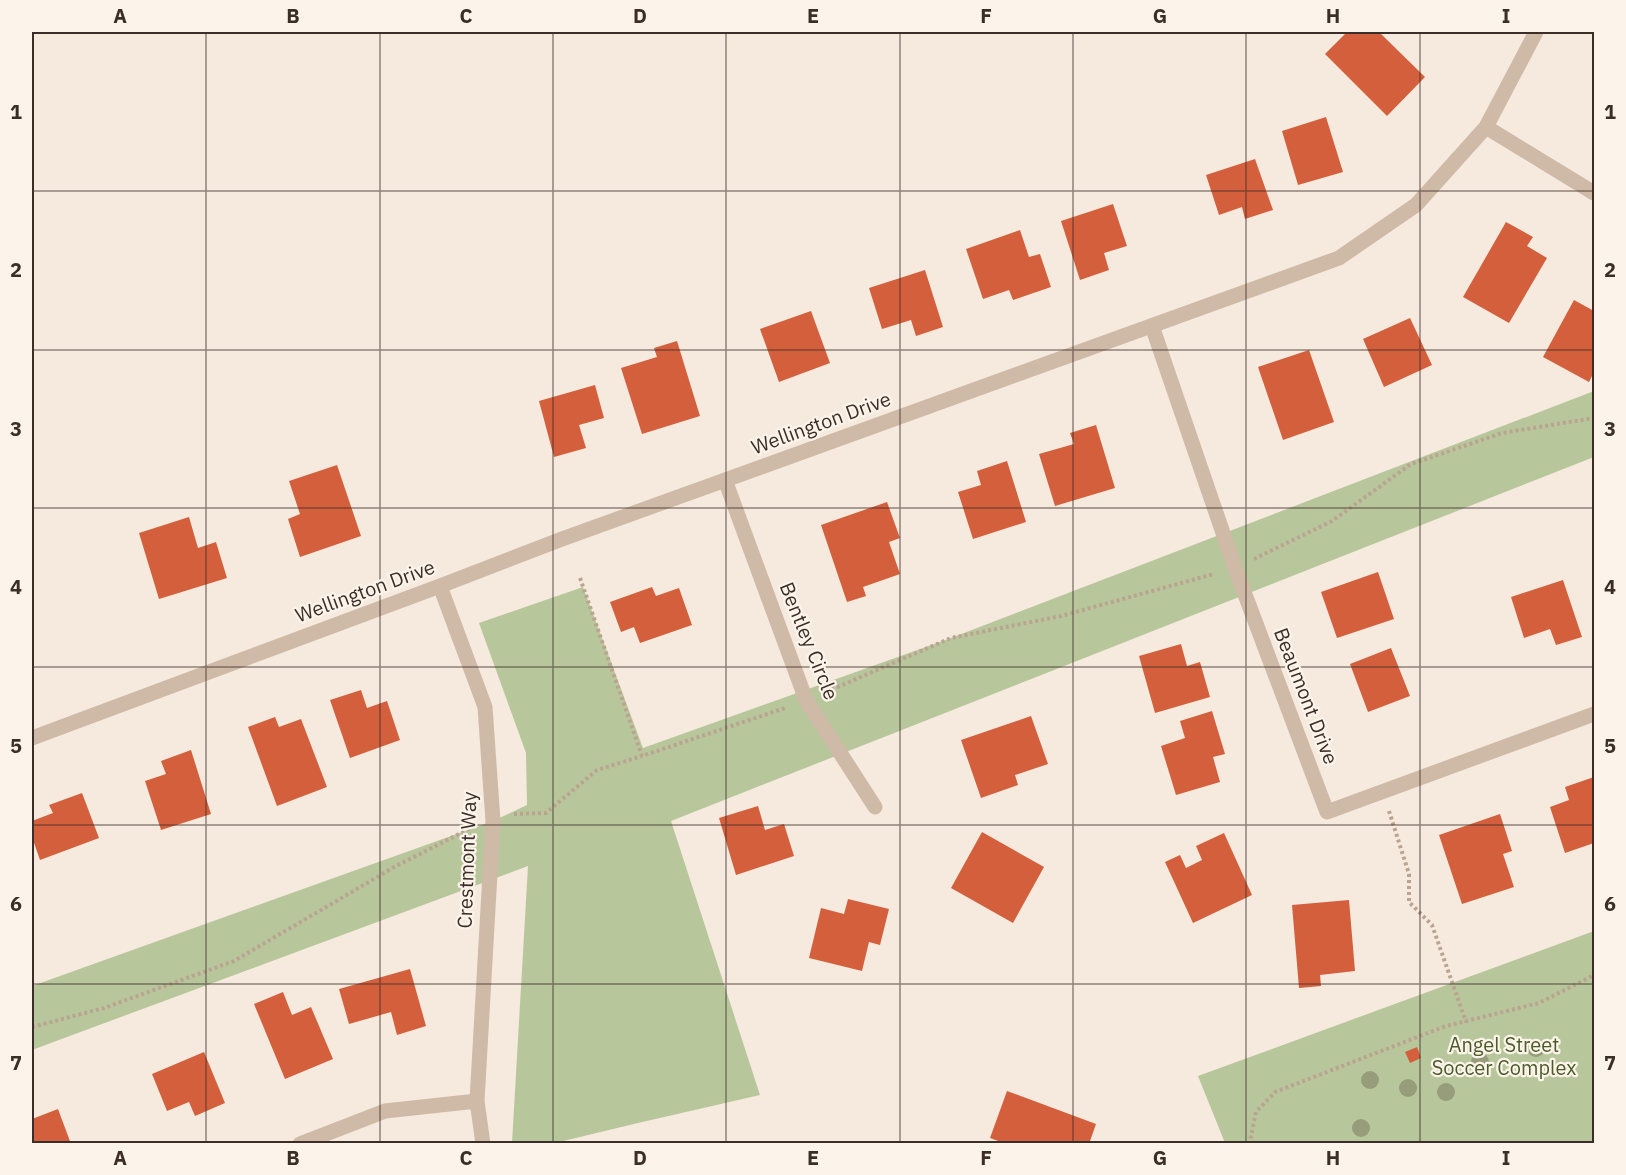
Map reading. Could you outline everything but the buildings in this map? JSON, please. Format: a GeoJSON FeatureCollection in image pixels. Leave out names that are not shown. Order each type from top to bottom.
{"type":"FeatureCollection","features":[{"type":"Feature","properties":{"kind":"street","name":"Wellington Drive"},"geometry":{"type":"LineString","coordinates":[[32,738],[561,539],[1339,258],[1416,204],[1486,127],[1536,32]]}},
{"type":"Feature","properties":{"kind":"street"},"geometry":{"type":"LineString","coordinates":[[1486,127],[1594,193]]}},
{"type":"Feature","properties":{"kind":"street","name":"Beaumont Drive"},"geometry":{"type":"LineString","coordinates":[[1152,326],[1235,568],[1327,812],[1594,714]]}},
{"type":"Feature","properties":{"kind":"street","name":"Bentley Circle"},"geometry":{"type":"LineString","coordinates":[[725,480],[806,700],[875,807]]}},
{"type":"Feature","properties":{"kind":"street","name":"Crestmont Way"},"geometry":{"type":"LineString","coordinates":[[440,586],[485,707],[486,718],[493,820],[477,1101],[483,1143]]}},
{"type":"Feature","properties":{"kind":"street"},"geometry":{"type":"LineString","coordinates":[[300,1143],[385,1111],[477,1101]]}},
{"type":"Feature","properties":{"kind":"path"},"geometry":{"type":"LineString","coordinates":[[1253,560],[1332,521],[1411,464],[1502,433],[1594,418]]}},
{"type":"Feature","properties":{"kind":"path"},"geometry":{"type":"LineString","coordinates":[[822,694],[951,638],[1061,616],[1215,574]]}},
{"type":"Feature","properties":{"kind":"path"},"geometry":{"type":"LineString","coordinates":[[580,578],[642,756]]}},
{"type":"Feature","properties":{"kind":"path"},"geometry":{"type":"LineString","coordinates":[[514,814],[546,813],[597,770],[785,708]]}},
{"type":"Feature","properties":{"kind":"path"},"geometry":{"type":"LineString","coordinates":[[1389,811],[1409,874],[1409,902],[1432,925],[1466,1022]]}},
{"type":"Feature","properties":{"kind":"path"},"geometry":{"type":"LineString","coordinates":[[32,1027],[104,1008],[234,961],[396,866],[471,828]]}},
{"type":"Feature","properties":{"kind":"path"},"geometry":{"type":"LineString","coordinates":[[1252,1143],[1250,1141],[1256,1112],[1275,1092],[1446,1026],[1539,1003],[1594,975]]}},
{"type":"Feature","properties":{"kind":"green space"},"geometry":{"type":"Polygon","coordinates":[[[1594,391],[1594,457],[671,821],[760,1095],[555,1143],[512,1143],[528,866],[32,1050],[32,986],[493,821],[527,805],[526,753],[479,623],[583,587],[643,748],[951,638],[1594,391]]]}},
{"type":"Feature","properties":{"kind":"green space","name":"Angel Street Soccer Complex"},"geometry":{"type":"Polygon","coordinates":[[[1594,931],[1594,1143],[1225,1143],[1198,1076],[1594,931]]]}}]}
